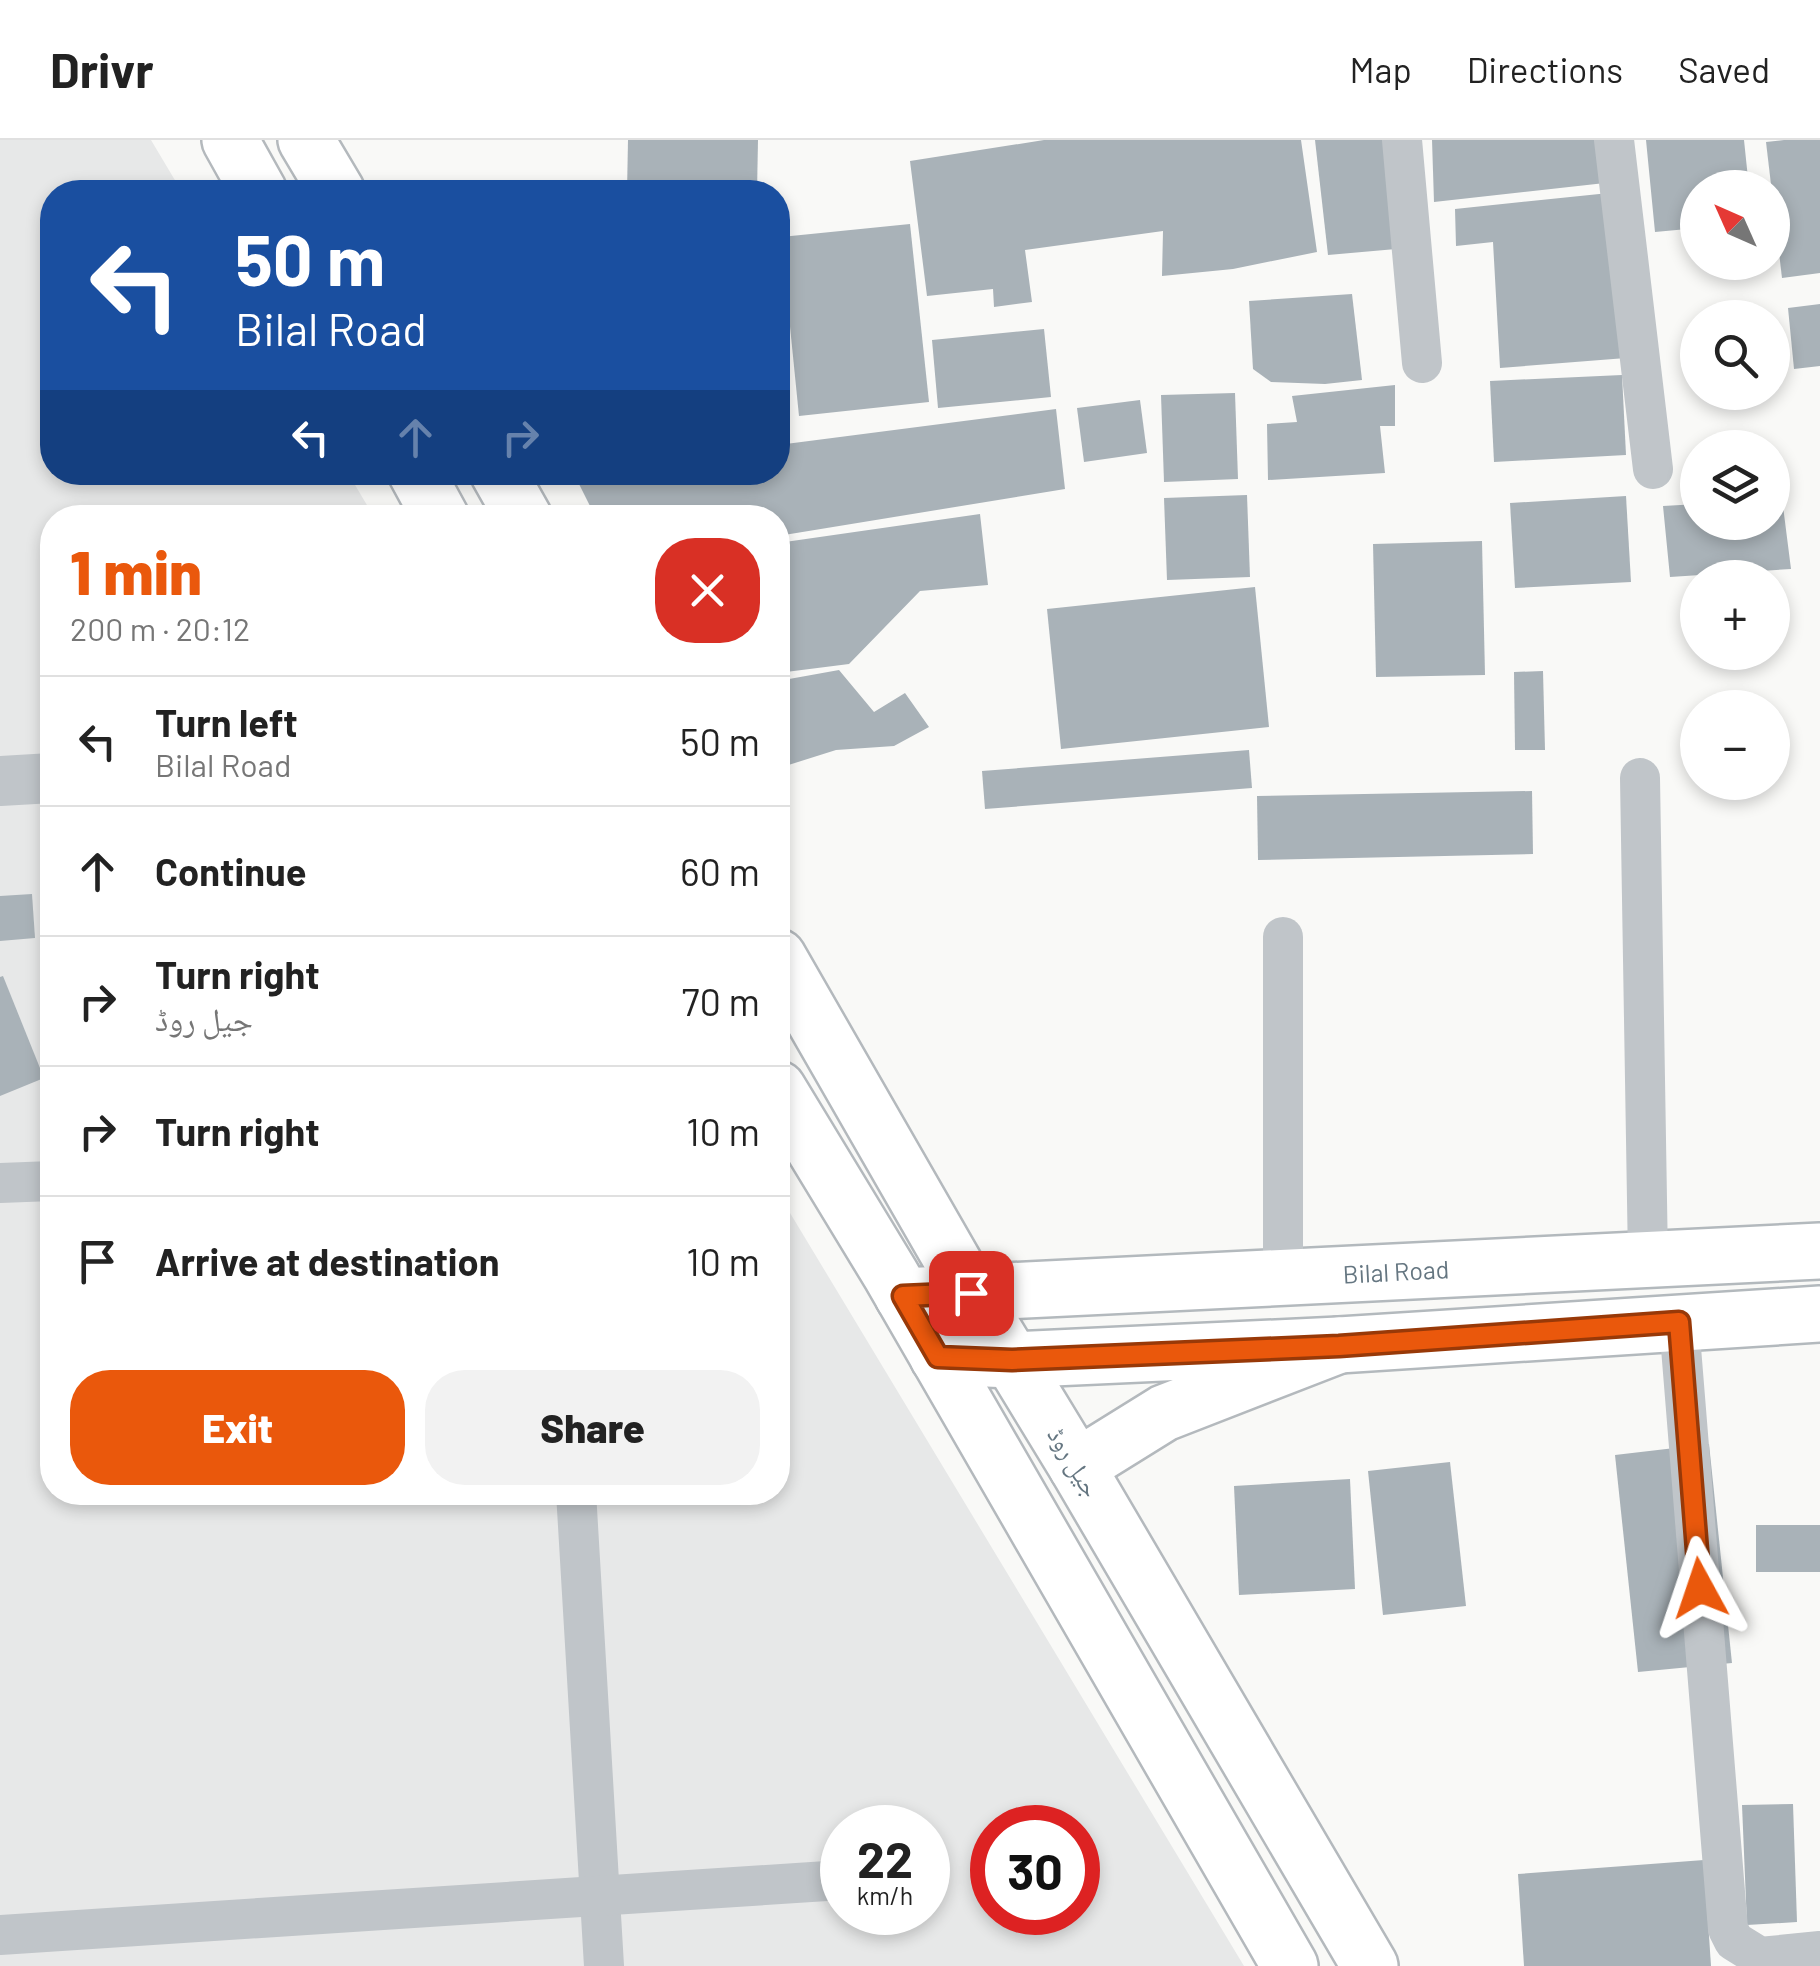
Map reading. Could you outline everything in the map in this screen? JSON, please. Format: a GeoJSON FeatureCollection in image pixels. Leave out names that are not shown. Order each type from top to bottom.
{"type":"FeatureCollection","features":[{"type":"Feature","properties":{"kind":"main road"},"geometry":{"type":"LineString","coordinates":[[230,140],[252,180]]}},
{"type":"Feature","properties":{"kind":"main road"},"geometry":{"type":"LineString","coordinates":[[306,140],[330,180]]}},
{"type":"Feature","properties":{"kind":"main road","name":"جیل روڈ"},"geometry":{"type":"LineString","coordinates":[[790,978],[971,1293],[1370,1966]]}},
{"type":"Feature","properties":{"kind":"main road"},"geometry":{"type":"LineString","coordinates":[[790,1109],[903,1296],[1290,1966]]}},
{"type":"Feature","properties":{"kind":"main road","name":"Bilal Road"},"geometry":{"type":"LineString","coordinates":[[903,1296],[1820,1251]]}},
{"type":"Feature","properties":{"kind":"main road"},"geometry":{"type":"LineString","coordinates":[[938,1357],[1012,1360],[1339,1346],[1820,1314]]}},
{"type":"Feature","properties":{"kind":"main road"},"geometry":{"type":"LineString","coordinates":[[1077,1467],[1164,1413],[1339,1346]]}},
{"type":"Feature","properties":{"kind":"street"},"geometry":{"type":"LineString","coordinates":[[1402,140],[1422,362]]}},
{"type":"Feature","properties":{"kind":"street"},"geometry":{"type":"LineString","coordinates":[[1614,140],[1652,469]]}},
{"type":"Feature","properties":{"kind":"street"},"geometry":{"type":"LineString","coordinates":[[1640,778],[1648,1260]]}},
{"type":"Feature","properties":{"kind":"street"},"geometry":{"type":"LineString","coordinates":[[0,781],[40,779]]}},
{"type":"Feature","properties":{"kind":"street"},"geometry":{"type":"LineString","coordinates":[[1283,938],[1284,1278]]}},
{"type":"Feature","properties":{"kind":"street"},"geometry":{"type":"LineString","coordinates":[[0,1183],[40,1181]]}},
{"type":"Feature","properties":{"kind":"street"},"geometry":{"type":"LineString","coordinates":[[1679,1322],[1728,1929],[1734,1941],[1760,1957],[1820,1952]]}},
{"type":"Feature","properties":{"kind":"street"},"geometry":{"type":"LineString","coordinates":[[577,1505],[604,1966]]}},
{"type":"Feature","properties":{"kind":"street"},"geometry":{"type":"LineString","coordinates":[[0,1934],[820,1881]]}},
{"type":"Feature","properties":{"kind":"shaded area"},"geometry":{"type":"Polygon","coordinates":[[[0,140],[151,140],[175,180],[40,180],[40,485],[355,485],[367,505],[40,505],[40,1505],[790,1505],[790,1213],[1244,1966],[0,1966],[0,140]]]}},
{"type":"Feature","properties":{"kind":"building"},"geometry":{"type":"Polygon","coordinates":[[[628,140],[758,140],[757,180],[627,180],[628,140]]]}},
{"type":"Feature","properties":{"kind":"building"},"geometry":{"type":"Polygon","coordinates":[[[1044,140],[1301,140],[1317,252],[1233,269],[1162,276],[1163,231],[1025,250],[1032,302],[994,307],[993,289],[927,296],[910,161],[1044,140]]]}},
{"type":"Feature","properties":{"kind":"building"},"geometry":{"type":"Polygon","coordinates":[[[1315,140],[1383,140],[1396,249],[1328,255],[1315,140]]]}},
{"type":"Feature","properties":{"kind":"building"},"geometry":{"type":"Polygon","coordinates":[[[1432,140],[1602,140],[1605,183],[1434,202],[1432,140]]]}},
{"type":"Feature","properties":{"kind":"building"},"geometry":{"type":"Polygon","coordinates":[[[1646,140],[1744,140],[1747,170],[1680,170],[1680,230],[1655,232],[1646,140]]]}},
{"type":"Feature","properties":{"kind":"building"},"geometry":{"type":"Polygon","coordinates":[[[1820,140],[1820,273],[1790,277],[1790,170],[1769,170],[1766,142],[1820,140]]]}},
{"type":"Feature","properties":{"kind":"building"},"geometry":{"type":"Polygon","coordinates":[[[1609,193],[1626,358],[1500,368],[1493,242],[1456,246],[1455,209],[1609,193]]]}},
{"type":"Feature","properties":{"kind":"building"},"geometry":{"type":"Polygon","coordinates":[[[910,224],[929,402],[799,416],[790,326],[790,236],[910,224]]]}},
{"type":"Feature","properties":{"kind":"building"},"geometry":{"type":"Polygon","coordinates":[[[1352,294],[1362,380],[1325,384],[1271,382],[1253,369],[1249,301],[1352,294]]]}},
{"type":"Feature","properties":{"kind":"building"},"geometry":{"type":"Polygon","coordinates":[[[1820,304],[1820,366],[1794,369],[1790,308],[1820,304]]]}},
{"type":"Feature","properties":{"kind":"building"},"geometry":{"type":"Polygon","coordinates":[[[1044,329],[1051,397],[938,408],[932,340],[1044,329]]]}},
{"type":"Feature","properties":{"kind":"building"},"geometry":{"type":"Polygon","coordinates":[[[1622,375],[1626,455],[1494,462],[1490,381],[1622,375]]]}},
{"type":"Feature","properties":{"kind":"building"},"geometry":{"type":"Polygon","coordinates":[[[1395,385],[1395,426],[1380,426],[1385,473],[1268,480],[1267,424],[1297,422],[1292,396],[1395,385]]]}},
{"type":"Feature","properties":{"kind":"building"},"geometry":{"type":"Polygon","coordinates":[[[1235,393],[1238,479],[1164,482],[1161,395],[1235,393]]]}},
{"type":"Feature","properties":{"kind":"building"},"geometry":{"type":"Polygon","coordinates":[[[1140,400],[1147,453],[1084,462],[1077,408],[1140,400]]]}},
{"type":"Feature","properties":{"kind":"building"},"geometry":{"type":"Polygon","coordinates":[[[1056,409],[1065,489],[790,534],[790,505],[590,505],[580,485],[790,485],[790,443],[1056,409]]]}},
{"type":"Feature","properties":{"kind":"building"},"geometry":{"type":"Polygon","coordinates":[[[1247,495],[1250,577],[1167,580],[1164,498],[1247,495]]]}},
{"type":"Feature","properties":{"kind":"building"},"geometry":{"type":"Polygon","coordinates":[[[1626,496],[1631,582],[1515,588],[1510,503],[1626,496]]]}},
{"type":"Feature","properties":{"kind":"building"},"geometry":{"type":"Polygon","coordinates":[[[1680,505],[1680,540],[1787,540],[1790,560],[1680,560],[1680,576],[1670,577],[1663,506],[1680,505]]]}},
{"type":"Feature","properties":{"kind":"building"},"geometry":{"type":"Polygon","coordinates":[[[980,514],[988,585],[920,591],[849,664],[790,671],[790,541],[980,514]]]}},
{"type":"Feature","properties":{"kind":"building"},"geometry":{"type":"Polygon","coordinates":[[[1482,541],[1485,675],[1376,677],[1373,544],[1482,541]]]}},
{"type":"Feature","properties":{"kind":"building"},"geometry":{"type":"Polygon","coordinates":[[[1255,587],[1269,727],[1061,749],[1047,609],[1255,587]]]}},
{"type":"Feature","properties":{"kind":"building"},"geometry":{"type":"Polygon","coordinates":[[[839,670],[874,712],[905,693],[929,727],[894,746],[836,750],[790,765],[790,679],[839,670]]]}},
{"type":"Feature","properties":{"kind":"building"},"geometry":{"type":"Polygon","coordinates":[[[1543,671],[1545,750],[1515,750],[1514,672],[1543,671]]]}},
{"type":"Feature","properties":{"kind":"building"},"geometry":{"type":"Polygon","coordinates":[[[1249,750],[1252,788],[985,809],[982,771],[1249,750]]]}},
{"type":"Feature","properties":{"kind":"building"},"geometry":{"type":"Polygon","coordinates":[[[1532,791],[1533,854],[1258,860],[1257,796],[1532,791]]]}},
{"type":"Feature","properties":{"kind":"building"},"geometry":{"type":"Polygon","coordinates":[[[32,894],[35,938],[0,941],[0,896],[32,894]]]}},
{"type":"Feature","properties":{"kind":"building"},"geometry":{"type":"Polygon","coordinates":[[[3,976],[40,1068],[40,1080],[0,1096],[3,976]]]}},
{"type":"Feature","properties":{"kind":"building"},"geometry":{"type":"Polygon","coordinates":[[[1709,1444],[1732,1663],[1638,1672],[1615,1455],[1709,1444]]]}},
{"type":"Feature","properties":{"kind":"building"},"geometry":{"type":"Polygon","coordinates":[[[1450,1462],[1466,1606],[1383,1615],[1368,1471],[1450,1462]]]}},
{"type":"Feature","properties":{"kind":"building"},"geometry":{"type":"Polygon","coordinates":[[[1350,1479],[1355,1589],[1239,1595],[1234,1486],[1350,1479]]]}},
{"type":"Feature","properties":{"kind":"building"},"geometry":{"type":"Polygon","coordinates":[[[1756,1525],[1820,1525],[1820,1572],[1756,1572],[1756,1525]]]}},
{"type":"Feature","properties":{"kind":"building"},"geometry":{"type":"Polygon","coordinates":[[[1793,1804],[1797,1922],[1747,1925],[1742,1805],[1793,1804]]]}},
{"type":"Feature","properties":{"kind":"building"},"geometry":{"type":"Polygon","coordinates":[[[1704,1860],[1711,1966],[1524,1966],[1518,1874],[1704,1860]]]}},
{"type":"Feature","properties":{"kind":"route"},"geometry":{"type":"LineString","coordinates":[[971,1293],[903,1296],[938,1357],[1012,1360],[1339,1346],[1679,1322],[1700,1588]]}}]}
